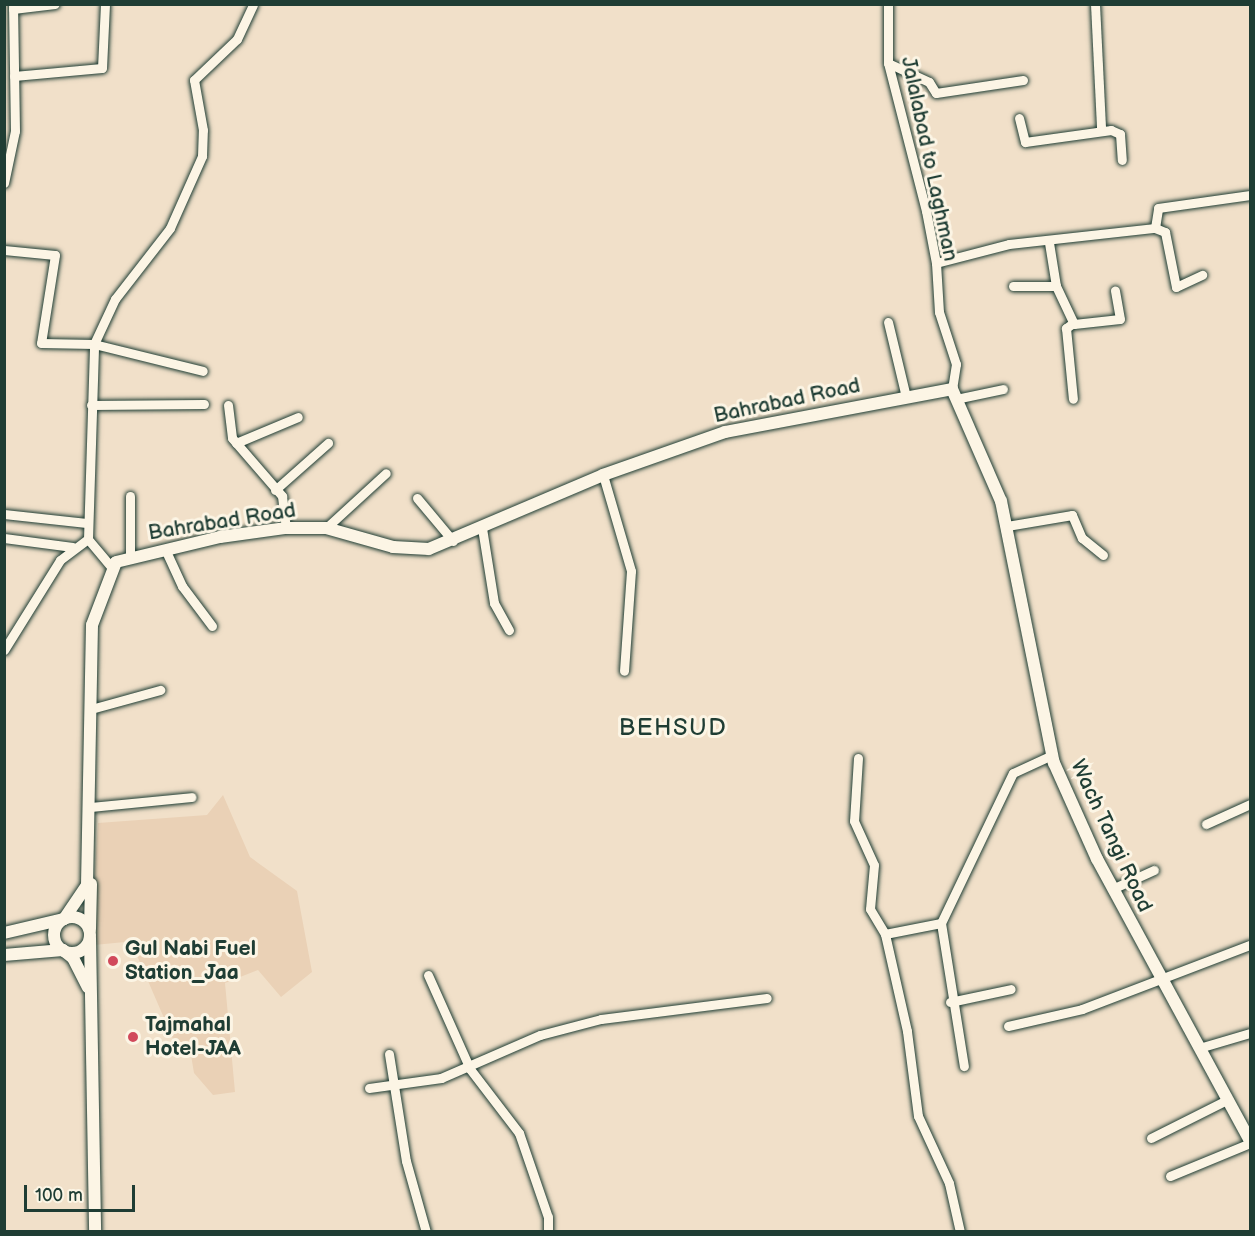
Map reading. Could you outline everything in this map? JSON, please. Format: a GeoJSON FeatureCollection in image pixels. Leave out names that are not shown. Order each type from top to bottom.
{"type":"FeatureCollection","features":[{"type":"Feature","properties":{"kind":"main road","name":"Bahrabad Road"},"geometry":{"type":"LineString","coordinates":[[113,569],[130,556],[286,528],[326,528],[393,547],[429,549],[453,542],[603,475],[738,428],[906,397],[954,394]]}},
{"type":"Feature","properties":{"kind":"main road","name":"Wach Tangi Road"},"geometry":{"type":"LineString","coordinates":[[954,394],[1001,501],[1053,755],[1080,825],[1160,980],[1251,1142]]}},
{"type":"Feature","properties":{"kind":"main road"},"geometry":{"type":"LineString","coordinates":[[95,1232],[90,934],[92,625],[113,569]]}},
{"type":"Feature","properties":{"kind":"main road"},"geometry":{"type":"LineString","coordinates":[[90,864],[82,897],[55,931],[63,950],[81,969],[91,994]]}},
{"type":"Feature","properties":{"kind":"main road"},"geometry":{"type":"LineString","coordinates":[[4,933],[64,919],[80,918],[90,934]]}},
{"type":"Feature","properties":{"kind":"main road"},"geometry":{"type":"LineString","coordinates":[[4,955],[63,950],[80,951],[90,934]]}},
{"type":"Feature","properties":{"kind":"street"},"geometry":{"type":"LineString","coordinates":[[4,183],[15,131],[13,7],[55,4]]}},
{"type":"Feature","properties":{"kind":"street"},"geometry":{"type":"LineString","coordinates":[[14,76],[102,68],[105,4]]}},
{"type":"Feature","properties":{"kind":"street"},"geometry":{"type":"LineString","coordinates":[[113,569],[88,539],[94,344],[115,299],[170,228],[202,156],[203,130],[194,80],[237,39],[253,4]]}},
{"type":"Feature","properties":{"kind":"street","name":"Jalalabad to Laghman"},"geometry":{"type":"LineString","coordinates":[[888,4],[888,63],[936,263],[939,312],[956,364],[954,394]]}},
{"type":"Feature","properties":{"kind":"street"},"geometry":{"type":"LineString","coordinates":[[1095,4],[1101,127]]}},
{"type":"Feature","properties":{"kind":"street"},"geometry":{"type":"LineString","coordinates":[[888,63],[929,82],[936,93],[1023,80]]}},
{"type":"Feature","properties":{"kind":"street"},"geometry":{"type":"LineString","coordinates":[[1019,118],[1025,142],[1101,127],[1120,134],[1122,160]]}},
{"type":"Feature","properties":{"kind":"street"},"geometry":{"type":"LineString","coordinates":[[1155,228],[1158,208],[1251,195]]}},
{"type":"Feature","properties":{"kind":"street"},"geometry":{"type":"LineString","coordinates":[[936,263],[1009,244],[1049,243],[1155,228],[1165,232],[1176,287],[1202,275]]}},
{"type":"Feature","properties":{"kind":"street"},"geometry":{"type":"LineString","coordinates":[[1049,243],[1056,286],[1072,323]]}},
{"type":"Feature","properties":{"kind":"street"},"geometry":{"type":"LineString","coordinates":[[4,250],[55,255],[41,343],[94,344],[203,370]]}},
{"type":"Feature","properties":{"kind":"street"},"geometry":{"type":"LineString","coordinates":[[1013,286],[1056,286]]}},
{"type":"Feature","properties":{"kind":"street"},"geometry":{"type":"LineString","coordinates":[[1073,399],[1066,328],[1072,323],[1120,319],[1115,290]]}},
{"type":"Feature","properties":{"kind":"street"},"geometry":{"type":"LineString","coordinates":[[888,322],[906,397]]}},
{"type":"Feature","properties":{"kind":"street"},"geometry":{"type":"LineString","coordinates":[[954,394],[1003,389]]}},
{"type":"Feature","properties":{"kind":"street"},"geometry":{"type":"LineString","coordinates":[[91,405],[204,404]]}},
{"type":"Feature","properties":{"kind":"street"},"geometry":{"type":"LineString","coordinates":[[228,405],[230,430],[236,442],[285,502],[286,528]]}},
{"type":"Feature","properties":{"kind":"street"},"geometry":{"type":"LineString","coordinates":[[236,442],[298,417]]}},
{"type":"Feature","properties":{"kind":"street"},"geometry":{"type":"LineString","coordinates":[[275,490],[328,443]]}},
{"type":"Feature","properties":{"kind":"street"},"geometry":{"type":"LineString","coordinates":[[326,528],[386,473]]}},
{"type":"Feature","properties":{"kind":"street"},"geometry":{"type":"LineString","coordinates":[[603,475],[632,571],[624,671]]}},
{"type":"Feature","properties":{"kind":"street"},"geometry":{"type":"LineString","coordinates":[[130,496],[130,556]]}},
{"type":"Feature","properties":{"kind":"street"},"geometry":{"type":"LineString","coordinates":[[417,498],[453,542]]}},
{"type":"Feature","properties":{"kind":"street"},"geometry":{"type":"LineString","coordinates":[[4,514],[87,524]]}},
{"type":"Feature","properties":{"kind":"street"},"geometry":{"type":"LineString","coordinates":[[1007,526],[1072,515],[1082,538],[1103,555]]}},
{"type":"Feature","properties":{"kind":"street"},"geometry":{"type":"LineString","coordinates":[[482,528],[494,603],[509,630]]}},
{"type":"Feature","properties":{"kind":"street"},"geometry":{"type":"LineString","coordinates":[[4,538],[72,546],[88,539]]}},
{"type":"Feature","properties":{"kind":"street"},"geometry":{"type":"LineString","coordinates":[[4,650],[72,546]]}},
{"type":"Feature","properties":{"kind":"street"},"geometry":{"type":"LineString","coordinates":[[165,549],[182,586],[212,627]]}},
{"type":"Feature","properties":{"kind":"street"},"geometry":{"type":"LineString","coordinates":[[91,708],[160,690]]}},
{"type":"Feature","properties":{"kind":"street"},"geometry":{"type":"LineString","coordinates":[[964,1066],[950,1002],[941,923],[1013,773],[1053,755]]}},
{"type":"Feature","properties":{"kind":"street"},"geometry":{"type":"LineString","coordinates":[[858,758],[854,821],[873,865],[870,909],[885,934],[907,1031],[918,1116],[949,1184],[960,1232]]}},
{"type":"Feature","properties":{"kind":"street"},"geometry":{"type":"LineString","coordinates":[[90,807],[192,797]]}},
{"type":"Feature","properties":{"kind":"street"},"geometry":{"type":"LineString","coordinates":[[1206,824],[1251,804]]}},
{"type":"Feature","properties":{"kind":"street"},"geometry":{"type":"LineString","coordinates":[[1112,889],[1154,870]]}},
{"type":"Feature","properties":{"kind":"street"},"geometry":{"type":"LineString","coordinates":[[885,934],[941,923]]}},
{"type":"Feature","properties":{"kind":"street"},"geometry":{"type":"LineString","coordinates":[[1008,1026],[1082,1008],[1251,945]]}},
{"type":"Feature","properties":{"kind":"street"},"geometry":{"type":"LineString","coordinates":[[428,975],[470,1069],[519,1133],[548,1217],[548,1232]]}},
{"type":"Feature","properties":{"kind":"street"},"geometry":{"type":"LineString","coordinates":[[950,1002],[1011,989]]}},
{"type":"Feature","properties":{"kind":"street"},"geometry":{"type":"LineString","coordinates":[[369,1088],[394,1086],[470,1069],[540,1035],[601,1019],[767,998]]}},
{"type":"Feature","properties":{"kind":"street"},"geometry":{"type":"LineString","coordinates":[[1199,1048],[1251,1033]]}},
{"type":"Feature","properties":{"kind":"street"},"geometry":{"type":"LineString","coordinates":[[389,1054],[406,1161],[426,1232]]}},
{"type":"Feature","properties":{"kind":"street"},"geometry":{"type":"LineString","coordinates":[[1151,1138],[1226,1101]]}},
{"type":"Feature","properties":{"kind":"street"},"geometry":{"type":"LineString","coordinates":[[1170,1176],[1251,1142]]}},
{"type":"Feature","properties":{"kind":"shaded area"},"geometry":{"type":"Polygon","coordinates":[[[223,795],[250,857],[297,891],[312,972],[281,997],[258,970],[225,983],[235,1092],[213,1095],[194,1073],[191,1055],[174,1041],[135,951],[125,942],[94,945],[93,899],[98,823],[207,815],[223,795]]]}},
{"type":"Feature","properties":{"kind":"place","name":"Gul Nabi Fuel Station_Jaa"},"geometry":{"type":"Point","coordinates":[113,961]}},
{"type":"Feature","properties":{"kind":"place","name":"Tajmahal Hotel-JAA"},"geometry":{"type":"Point","coordinates":[133,1037]}},
{"type":"Feature","properties":{"kind":"district","name":"BEHSUD"},"geometry":{"type":"Point","coordinates":[673,728]}}]}
